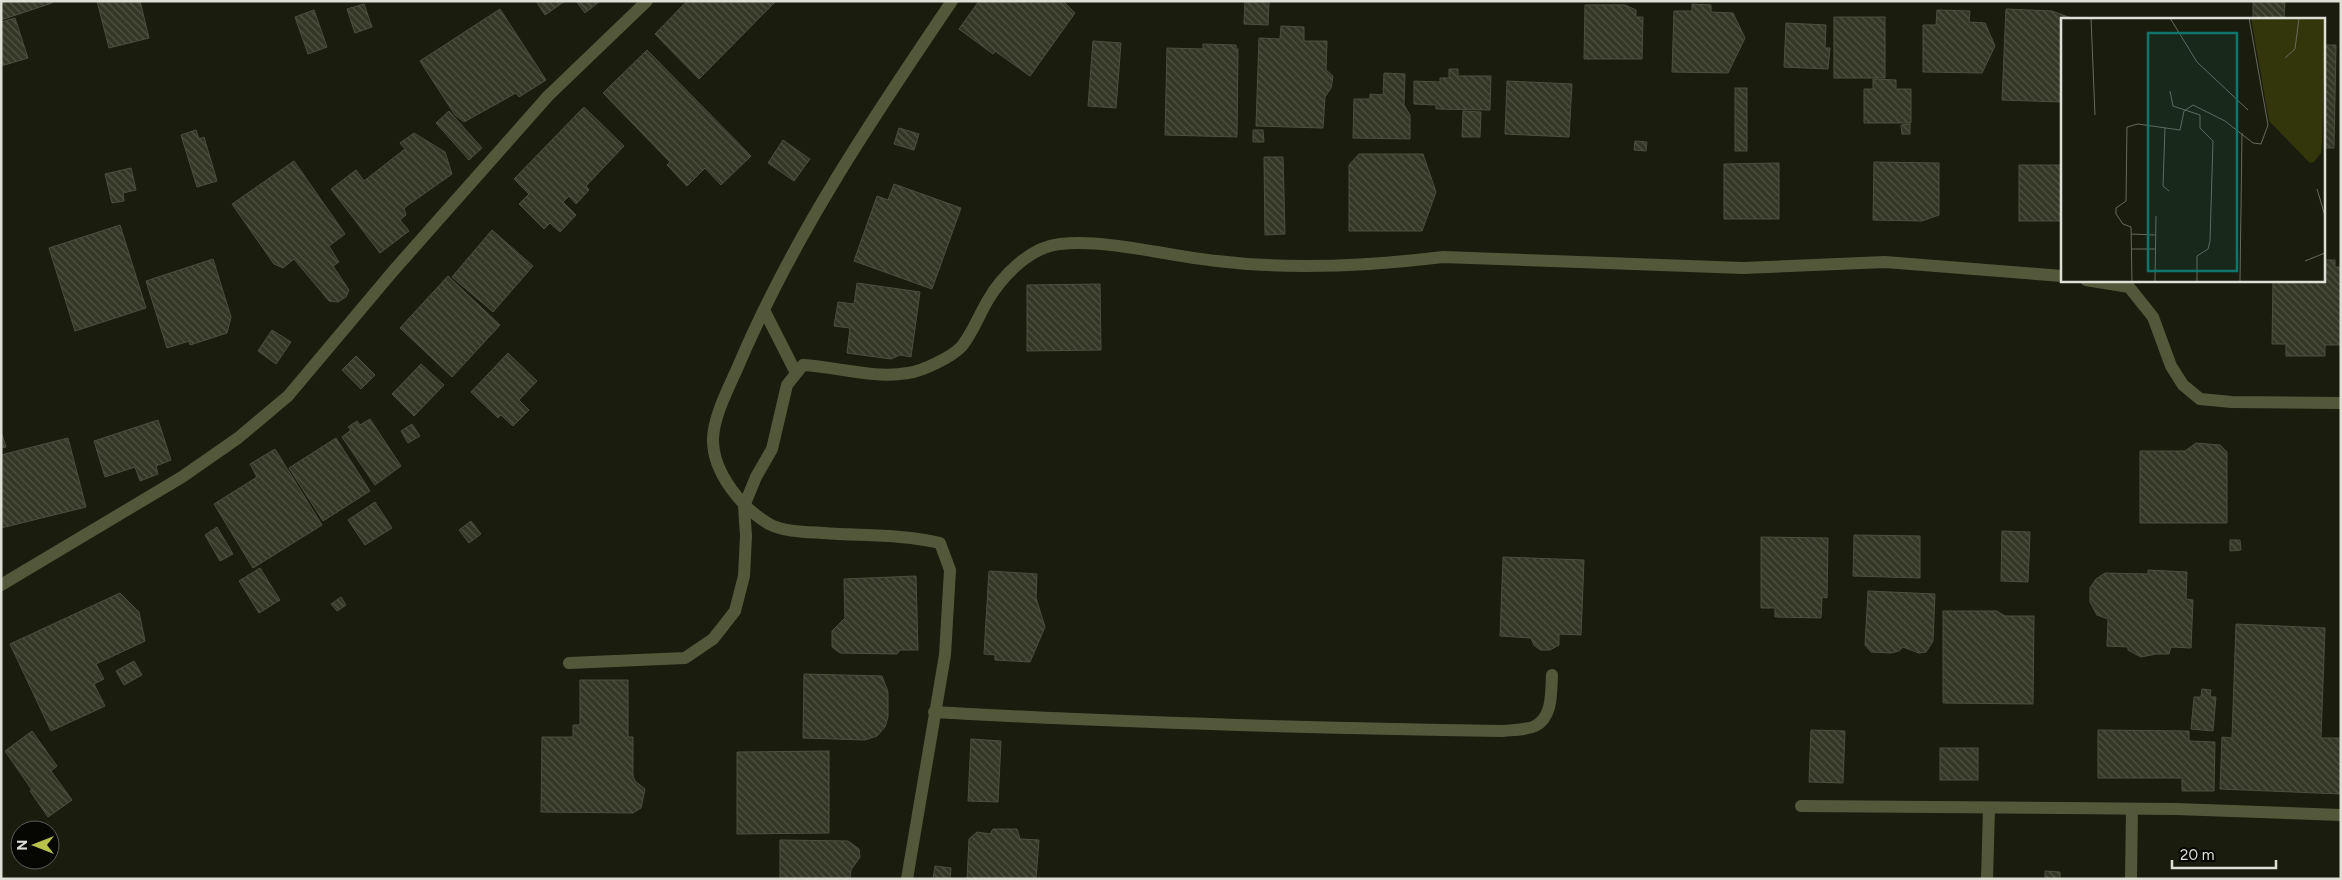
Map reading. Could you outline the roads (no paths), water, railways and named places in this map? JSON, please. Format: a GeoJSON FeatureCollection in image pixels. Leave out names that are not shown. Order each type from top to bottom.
{"type":"FeatureCollection","features":[{"type":"Feature","properties":{"kind":"street"},"geometry":{"type":"LineString","coordinates":[[1,585],[182,476],[238,438],[288,396],[394,270],[548,96],[647,1]]}},
{"type":"Feature","properties":{"kind":"street"},"geometry":{"type":"LineString","coordinates":[[907,879],[944,655],[950,570],[940,543],[914,538],[799,532],[771,525],[744,506],[720,473],[713,440],[719,412],[752,332],[772,291],[816,212],[870,123],[952,1]]}},
{"type":"Feature","properties":{"kind":"street"},"geometry":{"type":"LineString","coordinates":[[569,663],[685,658],[713,640],[735,611],[744,576],[746,536],[744,506],[756,477],[772,449],[787,385],[796,373],[803,365],[830,366],[871,374],[909,373],[932,365],[961,347],[975,326],[988,300],[1006,276],[1033,252],[1058,244],[1110,246],[1218,262],[1271,266],[1395,263],[1443,257],[1743,268],[1885,262],[2061,276]]}},
{"type":"Feature","properties":{"kind":"street"},"geometry":{"type":"LineString","coordinates":[[2092,281],[2128,287],[2153,316],[2171,366],[2183,385],[2200,399],[2232,402],[2341,403]]}},
{"type":"Feature","properties":{"kind":"street"},"geometry":{"type":"LineString","coordinates":[[764,310],[796,373]]}},
{"type":"Feature","properties":{"kind":"street"},"geometry":{"type":"LineString","coordinates":[[934,712],[1250,726],[1503,731],[1534,727],[1546,717],[1550,705],[1552,675]]}},
{"type":"Feature","properties":{"kind":"street"},"geometry":{"type":"LineString","coordinates":[[1801,806],[2132,809],[2341,814]]}},
{"type":"Feature","properties":{"kind":"street"},"geometry":{"type":"LineString","coordinates":[[1987,879],[1989,808]]}},
{"type":"Feature","properties":{"kind":"street"},"geometry":{"type":"LineString","coordinates":[[2131,879],[2132,809]]}}]}
